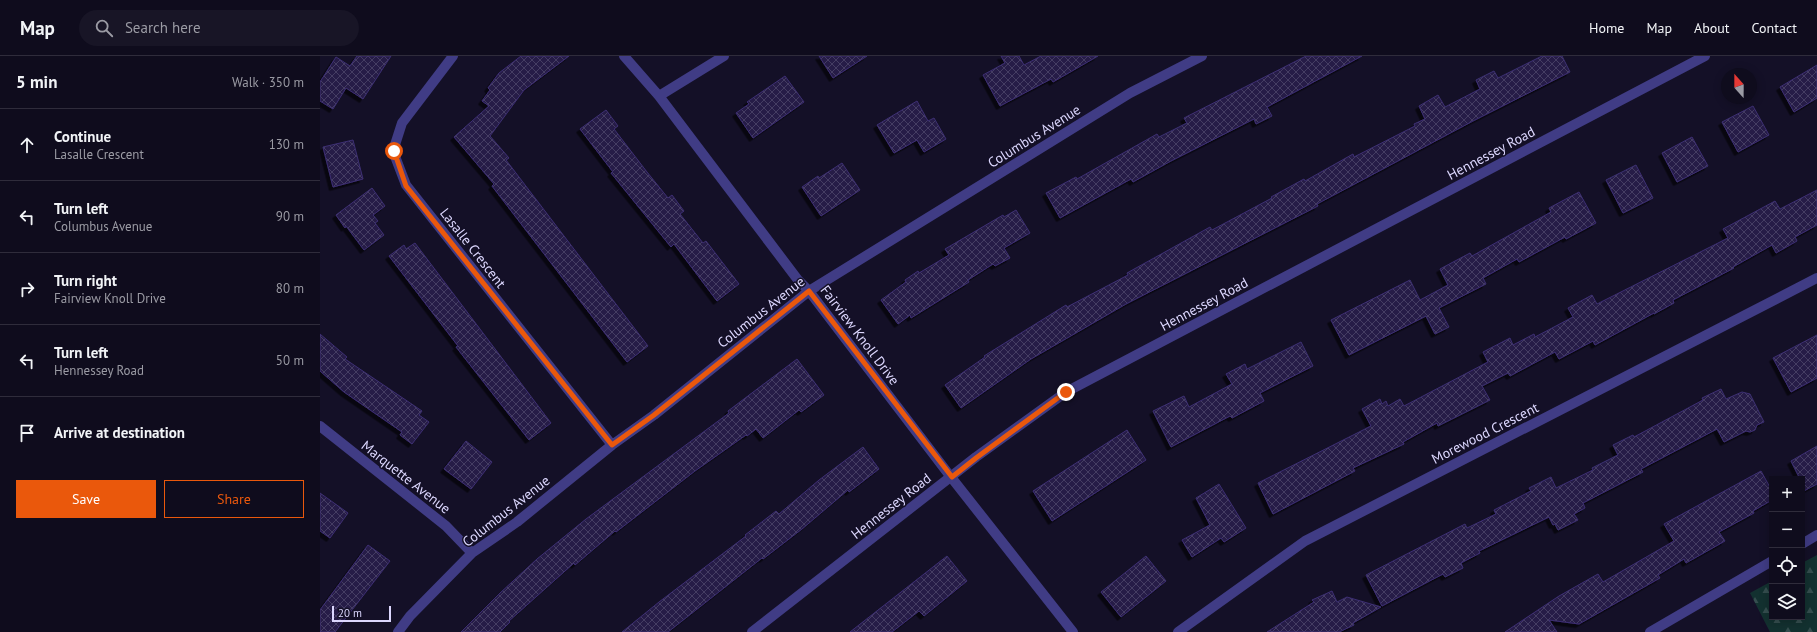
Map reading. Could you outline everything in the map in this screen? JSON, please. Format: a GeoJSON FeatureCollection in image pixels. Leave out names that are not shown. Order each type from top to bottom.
{"type":"FeatureCollection","features":[{"type":"Feature","properties":{"kind":"street","name":"Lasalle Crescent"},"geometry":{"type":"LineString","coordinates":[[452,56],[402,123],[394,151],[406,186],[612,445]]}},
{"type":"Feature","properties":{"kind":"street","name":"Fairview Knoll Drive"},"geometry":{"type":"LineString","coordinates":[[624,56],[659,96],[798,280],[809,291],[1073,632]]}},
{"type":"Feature","properties":{"kind":"street"},"geometry":{"type":"LineString","coordinates":[[659,96],[724,56]]}},
{"type":"Feature","properties":{"kind":"street","name":"Columbus Avenue"},"geometry":{"type":"LineString","coordinates":[[398,632],[410,616],[472,553],[517,522],[612,445],[654,415],[809,291],[1130,93],[1202,56]]}},
{"type":"Feature","properties":{"kind":"street","name":"Hennessey Road"},"geometry":{"type":"LineString","coordinates":[[752,632],[976,458],[1066,392],[1705,56]]}},
{"type":"Feature","properties":{"kind":"street","name":"Morewood Crescent"},"geometry":{"type":"LineString","coordinates":[[1178,632],[1305,541],[1817,278]]}},
{"type":"Feature","properties":{"kind":"street","name":"Marquette Avenue"},"geometry":{"type":"LineString","coordinates":[[320,426],[446,526],[472,553]]}},
{"type":"Feature","properties":{"kind":"street"},"geometry":{"type":"LineString","coordinates":[[1805,542],[1817,535]]}},
{"type":"Feature","properties":{"kind":"street"},"geometry":{"type":"LineString","coordinates":[[1650,632],[1769,563]]}},
{"type":"Feature","properties":{"kind":"green space"},"geometry":{"type":"Polygon","coordinates":[[[1817,555],[1817,632],[1770,632],[1750,593],[1769,583],[1769,620],[1805,620],[1805,561],[1817,555]]]}},
{"type":"Feature","properties":{"kind":"building"},"geometry":{"type":"Polygon","coordinates":[[[357,56],[391,56],[363,99],[346,88],[333,109],[320,101],[320,82],[336,57],[350,66],[357,56]]]}},
{"type":"Feature","properties":{"kind":"building"},"geometry":{"type":"Polygon","coordinates":[[[521,56],[569,56],[524,90],[490,136],[509,158],[506,160],[648,346],[627,362],[492,186],[494,184],[454,137],[489,106],[482,101],[490,90],[488,88],[499,73],[521,56]]]}},
{"type":"Feature","properties":{"kind":"building"},"geometry":{"type":"Polygon","coordinates":[[[819,56],[867,56],[833,78],[819,56]]]}},
{"type":"Feature","properties":{"kind":"building"},"geometry":{"type":"Polygon","coordinates":[[[1001,56],[1019,56],[1024,65],[1041,56],[1098,56],[1053,82],[1051,79],[1000,106],[983,75],[1005,63],[1001,56]]]}},
{"type":"Feature","properties":{"kind":"building"},"geometry":{"type":"Polygon","coordinates":[[[1306,56],[1362,56],[1267,107],[1272,116],[1256,124],[1254,119],[1133,182],[1131,179],[1060,218],[1046,193],[1076,177],[1077,179],[1157,134],[1159,137],[1187,123],[1184,118],[1306,56]]]}},
{"type":"Feature","properties":{"kind":"building"},"geometry":{"type":"Polygon","coordinates":[[[1542,56],[1562,56],[1570,72],[1473,121],[1317,204],[1318,206],[1126,304],[1031,359],[961,408],[945,385],[985,357],[984,356],[1066,305],[1067,307],[1128,275],[1127,273],[1210,227],[1212,230],[1304,179],[1305,181],[1353,154],[1354,157],[1415,126],[1414,124],[1425,119],[1419,106],[1438,95],[1445,107],[1480,89],[1476,80],[1494,71],[1498,78],[1542,56]]]}},
{"type":"Feature","properties":{"kind":"building"},"geometry":{"type":"Polygon","coordinates":[[[1817,65],[1817,98],[1794,112],[1780,87],[1817,65]]]}},
{"type":"Feature","properties":{"kind":"building"},"geometry":{"type":"Polygon","coordinates":[[[785,76],[804,102],[753,138],[736,113],[749,104],[747,102],[785,76]]]}},
{"type":"Feature","properties":{"kind":"building"},"geometry":{"type":"Polygon","coordinates":[[[917,101],[928,121],[934,118],[946,139],[924,152],[917,140],[894,153],[877,125],[917,101]]]}},
{"type":"Feature","properties":{"kind":"building"},"geometry":{"type":"Polygon","coordinates":[[[1753,106],[1769,135],[1738,152],[1722,122],[1753,106]]]}},
{"type":"Feature","properties":{"kind":"building"},"geometry":{"type":"Polygon","coordinates":[[[606,110],[618,126],[614,129],[668,198],[672,195],[684,211],[680,214],[703,243],[706,241],[739,284],[717,301],[674,244],[671,247],[611,173],[613,172],[580,129],[606,110]]]}},
{"type":"Feature","properties":{"kind":"building"},"geometry":{"type":"Polygon","coordinates":[[[1692,137],[1708,166],[1677,182],[1662,153],[1692,137]]]}},
{"type":"Feature","properties":{"kind":"building"},"geometry":{"type":"Polygon","coordinates":[[[353,140],[363,179],[333,187],[323,147],[353,140]]]}},
{"type":"Feature","properties":{"kind":"building"},"geometry":{"type":"Polygon","coordinates":[[[842,163],[860,190],[821,216],[802,187],[818,176],[819,178],[842,163]]]}},
{"type":"Feature","properties":{"kind":"building"},"geometry":{"type":"Polygon","coordinates":[[[1636,165],[1653,198],[1623,213],[1606,180],[1636,165]]]}},
{"type":"Feature","properties":{"kind":"building"},"geometry":{"type":"Polygon","coordinates":[[[372,188],[385,206],[373,215],[378,221],[375,223],[384,235],[364,250],[336,215],[372,188]]]}},
{"type":"Feature","properties":{"kind":"building"},"geometry":{"type":"Polygon","coordinates":[[[1817,190],[1817,225],[1795,237],[1797,241],[1776,253],[1772,245],[1733,267],[1734,268],[1673,300],[1674,303],[1595,345],[1593,341],[1559,359],[1555,352],[1510,376],[1508,373],[1482,386],[1490,400],[1438,426],[1437,423],[1403,442],[1404,444],[1353,468],[1355,471],[1273,514],[1258,483],[1371,426],[1362,409],[1380,399],[1382,404],[1386,401],[1388,406],[1400,399],[1404,406],[1488,362],[1483,352],[1510,338],[1513,345],[1534,334],[1535,337],[1573,317],[1568,308],[1592,295],[1597,304],[1728,238],[1723,229],[1775,201],[1780,209],[1817,190]]]}},
{"type":"Feature","properties":{"kind":"building"},"geometry":{"type":"Polygon","coordinates":[[[1579,192],[1596,223],[1566,239],[1565,237],[1519,262],[1517,259],[1483,278],[1486,284],[1439,308],[1449,327],[1435,334],[1426,316],[1349,355],[1331,320],[1410,280],[1420,300],[1448,285],[1440,269],[1470,253],[1472,256],[1551,212],[1549,208],[1579,192]]]}},
{"type":"Feature","properties":{"kind":"building"},"geometry":{"type":"Polygon","coordinates":[[[1016,210],[1030,233],[1004,248],[1010,258],[995,266],[993,264],[968,280],[969,282],[911,318],[910,315],[898,324],[881,300],[906,282],[905,280],[918,271],[919,273],[949,255],[945,249],[1003,215],[1004,217],[1016,210]]]}},
{"type":"Feature","properties":{"kind":"building"},"geometry":{"type":"Polygon","coordinates":[[[415,243],[551,423],[529,440],[456,347],[458,346],[389,256],[404,245],[406,249],[415,243]]]}},
{"type":"Feature","properties":{"kind":"building"},"geometry":{"type":"Polygon","coordinates":[[[320,334],[347,357],[345,359],[422,411],[419,415],[429,422],[412,444],[400,435],[402,432],[344,392],[320,371],[320,334]]]}},
{"type":"Feature","properties":{"kind":"building"},"geometry":{"type":"Polygon","coordinates":[[[1817,335],[1817,378],[1791,392],[1773,358],[1817,335]]]}},
{"type":"Feature","properties":{"kind":"building"},"geometry":{"type":"Polygon","coordinates":[[[1301,342],[1313,366],[1260,393],[1264,401],[1232,418],[1230,416],[1171,447],[1153,411],[1184,396],[1189,407],[1232,384],[1226,374],[1245,364],[1247,369],[1301,342]]]}},
{"type":"Feature","properties":{"kind":"building"},"geometry":{"type":"Polygon","coordinates":[[[797,359],[824,395],[801,412],[799,410],[763,438],[756,429],[695,471],[616,532],[615,531],[575,565],[574,563],[509,621],[510,622],[500,632],[461,632],[537,559],[586,519],[729,413],[728,411],[797,359]]]}},
{"type":"Feature","properties":{"kind":"building"},"geometry":{"type":"Polygon","coordinates":[[[1721,389],[1726,399],[1742,392],[1750,394],[1764,422],[1757,425],[1755,430],[1750,432],[1746,431],[1724,442],[1717,429],[1641,469],[1643,472],[1583,503],[1585,508],[1574,514],[1578,520],[1558,530],[1555,524],[1553,525],[1549,517],[1479,551],[1480,553],[1461,563],[1463,568],[1445,577],[1443,574],[1382,606],[1366,575],[1465,524],[1467,528],[1496,514],[1494,510],[1531,491],[1529,488],[1551,477],[1556,488],[1593,470],[1592,468],[1618,455],[1613,445],[1633,435],[1634,437],[1703,400],[1702,398],[1721,389]]]}},
{"type":"Feature","properties":{"kind":"building"},"geometry":{"type":"Polygon","coordinates":[[[1127,430],[1146,460],[1052,521],[1033,491],[1127,430]]]}},
{"type":"Feature","properties":{"kind":"building"},"geometry":{"type":"Polygon","coordinates":[[[466,441],[492,462],[471,489],[444,469],[466,441]]]}},
{"type":"Feature","properties":{"kind":"building"},"geometry":{"type":"Polygon","coordinates":[[[1817,446],[1817,484],[1805,490],[1805,476],[1798,476],[1791,461],[1817,446]]]}},
{"type":"Feature","properties":{"kind":"building"},"geometry":{"type":"Polygon","coordinates":[[[863,447],[879,469],[849,492],[848,490],[802,529],[763,559],[762,558],[668,632],[622,632],[776,511],[779,514],[819,480],[863,447]]]}},
{"type":"Feature","properties":{"kind":"building"},"geometry":{"type":"Polygon","coordinates":[[[1761,471],[1769,486],[1769,502],[1753,511],[1754,513],[1719,532],[1725,541],[1686,563],[1684,559],[1658,575],[1660,578],[1579,624],[1549,620],[1557,632],[1505,632],[1559,596],[1598,574],[1603,582],[1674,541],[1664,524],[1761,471]]]}},
{"type":"Feature","properties":{"kind":"building"},"geometry":{"type":"Polygon","coordinates":[[[1219,484],[1246,528],[1224,542],[1221,538],[1192,557],[1182,540],[1210,525],[1196,498],[1219,484]]]}},
{"type":"Feature","properties":{"kind":"building"},"geometry":{"type":"Polygon","coordinates":[[[320,493],[348,513],[330,538],[320,531],[320,493]]]}},
{"type":"Feature","properties":{"kind":"building"},"geometry":{"type":"Polygon","coordinates":[[[368,545],[390,561],[335,632],[320,632],[320,610],[368,545]]]}},
{"type":"Feature","properties":{"kind":"building"},"geometry":{"type":"Polygon","coordinates":[[[947,556],[967,581],[924,616],[919,611],[892,632],[850,632],[947,556]]]}},
{"type":"Feature","properties":{"kind":"building"},"geometry":{"type":"Polygon","coordinates":[[[1146,556],[1166,581],[1121,617],[1101,592],[1146,556]]]}},
{"type":"Feature","properties":{"kind":"building"},"geometry":{"type":"Polygon","coordinates":[[[1332,591],[1337,602],[1347,597],[1381,607],[1353,623],[1354,625],[1339,632],[1267,632],[1314,602],[1312,600],[1332,591]]]}},
{"type":"Feature","properties":{"kind":"route"},"geometry":{"type":"LineString","coordinates":[[394,151],[406,186],[612,445],[654,415],[809,291],[952,477],[1066,392]]}}]}
